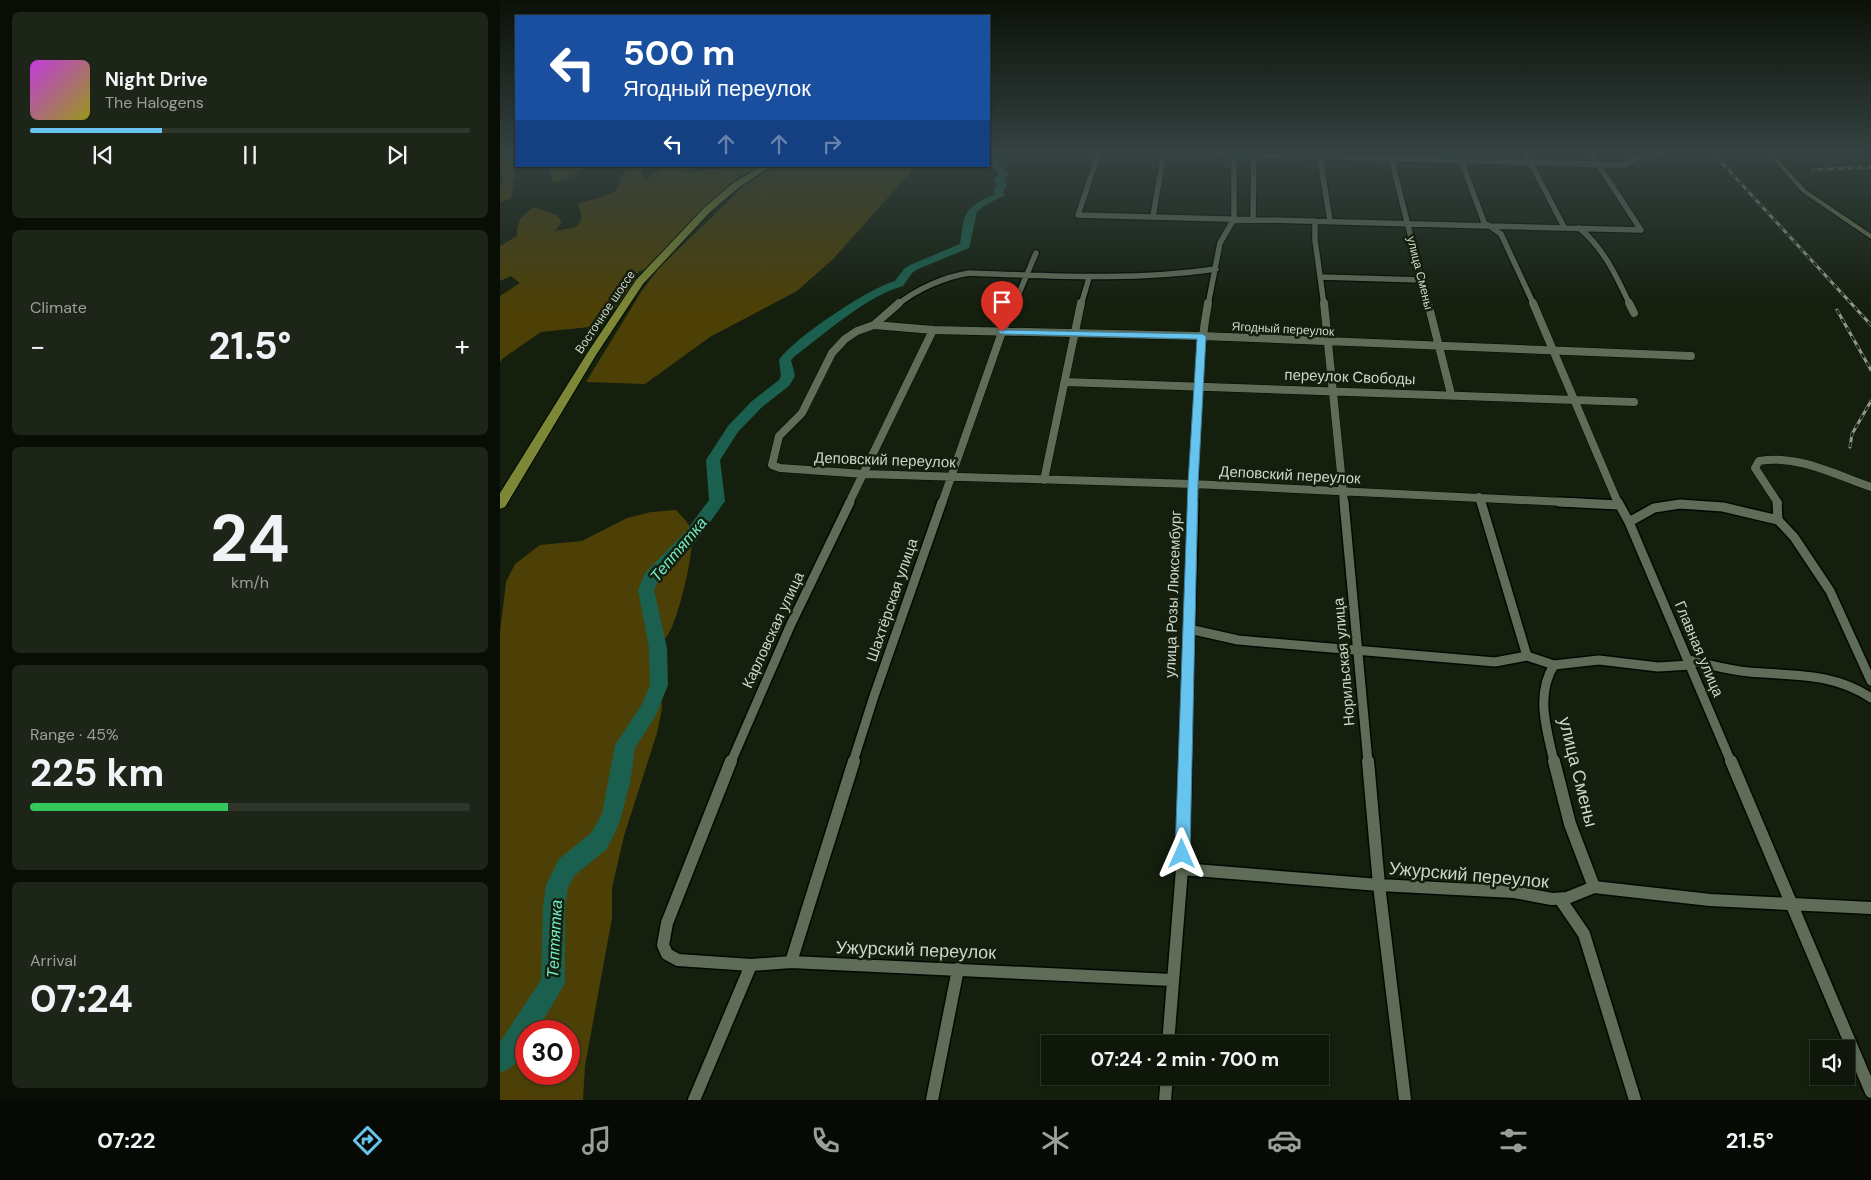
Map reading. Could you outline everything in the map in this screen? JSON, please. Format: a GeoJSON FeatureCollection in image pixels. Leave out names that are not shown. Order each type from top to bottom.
{"type":"FeatureCollection","features":[{"type":"Feature","properties":{"kind":"highway","name":"Восточное шоссе"},"geometry":{"type":"LineString","coordinates":[[500,504],[591,355],[639,282],[715,203]]}},
{"type":"Feature","properties":{"kind":"main road"},"geometry":{"type":"LineString","coordinates":[[1822,203],[1871,237]]}},
{"type":"Feature","properties":{"kind":"street"},"geometry":{"type":"LineString","coordinates":[[1082,203],[1078,215],[1641,230],[1623,203]]}},
{"type":"Feature","properties":{"kind":"street"},"geometry":{"type":"LineString","coordinates":[[1154,216],[1156,203]]}},
{"type":"Feature","properties":{"kind":"street"},"geometry":{"type":"LineString","coordinates":[[1234,203],[1234,219]]}},
{"type":"Feature","properties":{"kind":"street"},"geometry":{"type":"LineString","coordinates":[[1253,203],[1253,219]]}},
{"type":"Feature","properties":{"kind":"street"},"geometry":{"type":"LineString","coordinates":[[1327,203],[1330,221]]}},
{"type":"Feature","properties":{"kind":"street","name":"улица Смены"},"geometry":{"type":"LineString","coordinates":[[1404,203],[1421,280],[1451,394]]}},
{"type":"Feature","properties":{"kind":"street","name":"Главная улица"},"geometry":{"type":"LineString","coordinates":[[1479,203],[1487,225],[1498,230],[1505,242],[1576,400],[1619,505],[1629,522],[1789,903],[1871,1092]]}},
{"type":"Feature","properties":{"kind":"street"},"geometry":{"type":"LineString","coordinates":[[1552,203],[1564,227]]}},
{"type":"Feature","properties":{"kind":"street","name":"улица Розы Люксембург"},"geometry":{"type":"LineString","coordinates":[[1169,1035],[1182,869],[1193,484],[1202,336],[1221,239],[1234,219]]}},
{"type":"Feature","properties":{"kind":"street","name":"Норильская улица"},"geometry":{"type":"LineString","coordinates":[[1315,221],[1315,240],[1329,342],[1331,389],[1343,491],[1379,885],[1406,1100]]}},
{"type":"Feature","properties":{"kind":"street"},"geometry":{"type":"LineString","coordinates":[[1577,227],[1594,240],[1598,250],[1615,273],[1634,313]]}},
{"type":"Feature","properties":{"kind":"street","name":"Шахтёрская улица"},"geometry":{"type":"LineString","coordinates":[[791,962],[874,696],[1002,332],[1036,253]]}},
{"type":"Feature","properties":{"kind":"street"},"geometry":{"type":"LineString","coordinates":[[874,325],[898,303],[923,289],[957,276],[975,273],[1089,278],[1168,276],[1216,269]]}},
{"type":"Feature","properties":{"kind":"street"},"geometry":{"type":"LineString","coordinates":[[1320,277],[1421,280]]}},
{"type":"Feature","properties":{"kind":"street"},"geometry":{"type":"LineString","coordinates":[[1044,480],[1084,289],[1089,278]]}},
{"type":"Feature","properties":{"kind":"street","name":"Ягодный переулок"},"geometry":{"type":"LineString","coordinates":[[874,325],[932,330],[1202,336],[1691,356]]}},
{"type":"Feature","properties":{"kind":"street","name":"Деповский переулок"},"geometry":{"type":"LineString","coordinates":[[874,325],[849,335],[832,353],[802,413],[779,436],[771,462],[772,465],[780,468],[864,474],[1193,484],[1619,505]]}},
{"type":"Feature","properties":{"kind":"street","name":"Карловская улица"},"geometry":{"type":"LineString","coordinates":[[662,949],[667,923],[737,747],[791,624],[932,330]]}},
{"type":"Feature","properties":{"kind":"street","name":"переулок Свободы"},"geometry":{"type":"LineString","coordinates":[[1066,382],[1331,389],[1634,402]]}},
{"type":"Feature","properties":{"kind":"street"},"geometry":{"type":"LineString","coordinates":[[1778,520],[1778,503],[1755,468],[1759,461],[1772,459],[1801,464],[1871,487]]}},
{"type":"Feature","properties":{"kind":"street"},"geometry":{"type":"LineString","coordinates":[[1479,497],[1527,656]]}},
{"type":"Feature","properties":{"kind":"street"},"geometry":{"type":"LineString","coordinates":[[1629,522],[1654,508],[1680,504],[1723,507],[1778,520],[1794,537],[1830,591],[1841,619],[1871,681]]}},
{"type":"Feature","properties":{"kind":"street"},"geometry":{"type":"LineString","coordinates":[[1189,629],[1238,640],[1495,662],[1527,656],[1554,665],[1599,660],[1658,667],[1689,663],[1749,672],[1835,679],[1855,687],[1871,698]]}},
{"type":"Feature","properties":{"kind":"street","name":"улица Смены"},"geometry":{"type":"LineString","coordinates":[[1554,665],[1547,676],[1543,704],[1544,716],[1564,806],[1579,854],[1594,887]]}},
{"type":"Feature","properties":{"kind":"street","name":"Ужурский переулок"},"geometry":{"type":"LineString","coordinates":[[1182,869],[1379,885],[1514,892],[1560,899],[1594,887],[1710,900],[1871,908]]}},
{"type":"Feature","properties":{"kind":"street"},"geometry":{"type":"LineString","coordinates":[[1560,899],[1584,934],[1635,1100]]}},
{"type":"Feature","properties":{"kind":"street","name":"Ужурский переулок"},"geometry":{"type":"LineString","coordinates":[[662,949],[670,957],[678,960],[751,964],[791,962],[1172,980]]}},
{"type":"Feature","properties":{"kind":"street"},"geometry":{"type":"LineString","coordinates":[[694,1100],[751,964]]}},
{"type":"Feature","properties":{"kind":"street"},"geometry":{"type":"LineString","coordinates":[[932,1100],[958,969]]}},
{"type":"Feature","properties":{"kind":"street"},"geometry":{"type":"LineString","coordinates":[[1165,1100],[1166,1085]]}},
{"type":"Feature","properties":{"kind":"shaded area"},"geometry":{"type":"Polygon","coordinates":[[[578,203],[715,203],[676,236],[670,252],[652,268],[639,271],[635,278],[642,279],[609,315],[590,327],[541,332],[502,359],[500,363],[500,296],[520,283],[511,276],[500,281],[500,246],[517,236],[521,219],[534,207],[557,215],[562,222],[555,231],[576,227],[582,218],[578,203]]]}},
{"type":"Feature","properties":{"kind":"shaded area"},"geometry":{"type":"Polygon","coordinates":[[[726,203],[883,203],[833,259],[797,291],[710,337],[645,384],[586,382],[641,292],[659,268],[726,203]]]}},
{"type":"Feature","properties":{"kind":"shaded area"},"geometry":{"type":"Polygon","coordinates":[[[676,510],[687,522],[692,532],[692,545],[688,570],[675,620],[670,632],[658,648],[663,666],[659,685],[662,708],[657,733],[624,836],[612,888],[612,918],[585,1066],[583,1100],[500,1100],[500,632],[506,582],[515,564],[540,545],[582,541],[627,518],[651,512],[676,510]]]}},
{"type":"Feature","properties":{"kind":"waterway","name":"Тептятка"},"geometry":{"type":"LineString","coordinates":[[500,1060],[511,1049],[553,983],[554,907],[557,885],[567,867],[599,841],[612,817],[620,783],[625,745],[649,709],[659,685],[658,648],[646,590],[651,578],[692,535],[717,501],[713,460],[733,429],[757,404],[784,383],[788,376],[785,360],[791,353],[842,315],[886,287],[899,284],[908,271],[914,267],[965,246],[968,222],[972,212],[981,203]]}},
{"type":"Feature","properties":{"kind":"railway"},"geometry":{"type":"LineString","coordinates":[[1759,203],[1871,325]]}},
{"type":"Feature","properties":{"kind":"railway"},"geometry":{"type":"LineString","coordinates":[[1837,310],[1871,370]]}},
{"type":"Feature","properties":{"kind":"railway"},"geometry":{"type":"LineString","coordinates":[[1850,447],[1852,434],[1871,401]]}},
{"type":"Feature","properties":{"kind":"route"},"geometry":{"type":"LineString","coordinates":[[1002,332],[1202,336],[1193,484],[1182,854]]}}]}
